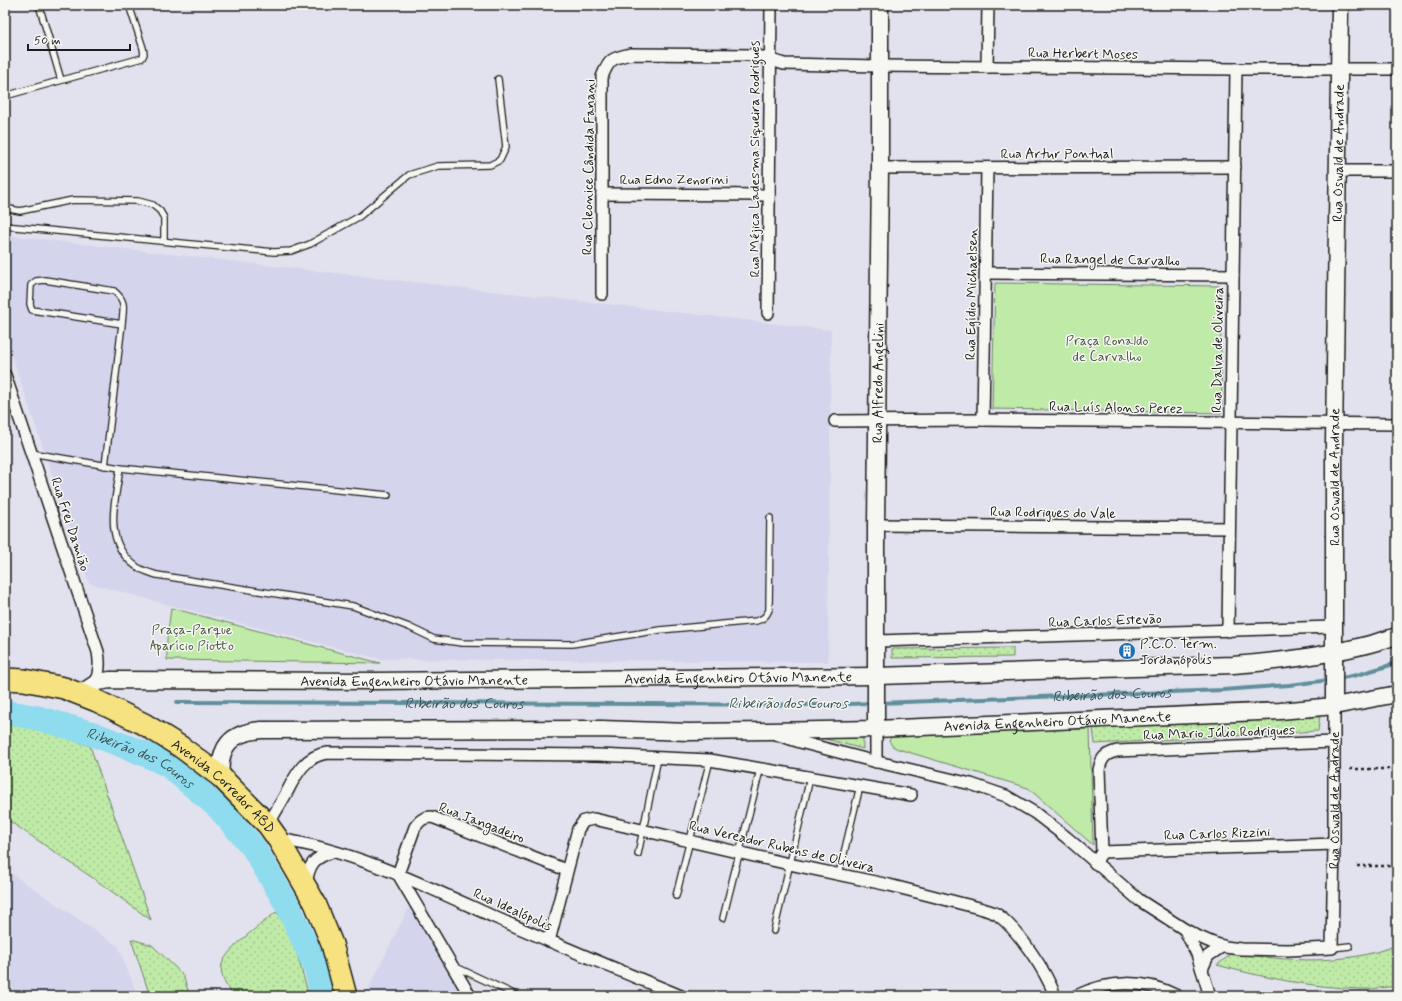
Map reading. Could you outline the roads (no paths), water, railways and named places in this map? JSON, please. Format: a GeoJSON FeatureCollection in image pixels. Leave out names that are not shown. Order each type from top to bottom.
{"type":"FeatureCollection","features":[{"type":"Feature","properties":{"kind":"highway","name":"Avenida Corredor ABD"},"geometry":{"type":"LineString","coordinates":[[5,679],[64,688],[87,689],[181,747],[221,777],[273,832],[306,886],[315,903],[332,944],[346,996]]}},
{"type":"Feature","properties":{"kind":"main road","name":"Rua Alfredo Angelini"},"geometry":{"type":"LineString","coordinates":[[876,723],[880,5]]}},
{"type":"Feature","properties":{"kind":"main road","name":"Rua Oswald de Andrade"},"geometry":{"type":"LineString","coordinates":[[1334,699],[1334,424],[1340,5]]}},
{"type":"Feature","properties":{"kind":"main road","name":"Avenida Engenheiro Otávio Manente"},"geometry":{"type":"LineString","coordinates":[[87,689],[100,681],[110,680],[877,682],[1233,665],[1334,658],[1397,636]]}},
{"type":"Feature","properties":{"kind":"main road","name":"Avenida Engenheiro Otávio Manente"},"geometry":{"type":"LineString","coordinates":[[221,777],[220,759],[228,743],[242,734],[261,730],[601,729],[689,732],[768,731],[876,723],[1280,711],[1334,699],[1397,694]]}},
{"type":"Feature","properties":{"kind":"street","name":"Rua Méjica Ladesma Siqueira Rodrigues"},"geometry":{"type":"LineString","coordinates":[[768,313],[771,5]]}},
{"type":"Feature","properties":{"kind":"street"},"geometry":{"type":"LineString","coordinates":[[987,66],[988,5]]}},
{"type":"Feature","properties":{"kind":"street","name":"Rua Cleonice Cândida Fanani"},"geometry":{"type":"LineString","coordinates":[[602,294],[602,77],[607,64],[617,57],[630,54],[755,55],[770,60]]}},
{"type":"Feature","properties":{"kind":"street","name":"Rua Herbert Moses"},"geometry":{"type":"LineString","coordinates":[[770,60],[784,64],[879,66],[1397,69]]}},
{"type":"Feature","properties":{"kind":"street","name":"Rua Dalva de Oliveira"},"geometry":{"type":"LineString","coordinates":[[1228,631],[1236,69]]}},
{"type":"Feature","properties":{"kind":"street","name":"Rua Artur Pontual"},"geometry":{"type":"LineString","coordinates":[[880,168],[1234,167]]}},
{"type":"Feature","properties":{"kind":"street","name":"Rua Egídio Michaelsen"},"geometry":{"type":"LineString","coordinates":[[983,420],[987,168]]}},
{"type":"Feature","properties":{"kind":"street"},"geometry":{"type":"LineString","coordinates":[[1338,171],[1397,171]]}},
{"type":"Feature","properties":{"kind":"street","name":"Rua Edno Zenorini"},"geometry":{"type":"LineString","coordinates":[[602,194],[769,194]]}},
{"type":"Feature","properties":{"kind":"street","name":"Rua Rangel de Carvalho"},"geometry":{"type":"LineString","coordinates":[[986,273],[1233,275]]}},
{"type":"Feature","properties":{"kind":"street","name":"Rua Frei Damião"},"geometry":{"type":"LineString","coordinates":[[5,375],[98,652],[100,666],[97,678],[87,689]]}},
{"type":"Feature","properties":{"kind":"street","name":"Rua Luís Alonso Perez"},"geometry":{"type":"LineString","coordinates":[[835,421],[983,420],[1397,424]]}},
{"type":"Feature","properties":{"kind":"street","name":"Rua Rodrigues do Vale"},"geometry":{"type":"LineString","coordinates":[[876,525],[1229,528]]}},
{"type":"Feature","properties":{"kind":"street","name":"Rua Carlos Estevão"},"geometry":{"type":"LineString","coordinates":[[877,641],[1334,627]]}},
{"type":"Feature","properties":{"kind":"street","name":"Rua Oswald de Andrade"},"geometry":{"type":"LineString","coordinates":[[1332,948],[1334,699]]}},
{"type":"Feature","properties":{"kind":"street","name":"Rua Alfredo Angelini"},"geometry":{"type":"LineString","coordinates":[[876,723],[876,762]]}},
{"type":"Feature","properties":{"kind":"street"},"geometry":{"type":"LineString","coordinates":[[768,731],[800,742],[876,762],[971,784],[1006,796],[1035,813],[1066,837],[1139,900],[1199,937],[1233,948],[1270,950],[1332,948]]}},
{"type":"Feature","properties":{"kind":"street","name":"Rua Mario Júlio Rodrigues"},"geometry":{"type":"LineString","coordinates":[[1102,852],[1099,770],[1102,758],[1106,755],[1117,750],[1334,742]]}},
{"type":"Feature","properties":{"kind":"street"},"geometry":{"type":"LineString","coordinates":[[273,832],[298,771],[312,758],[323,753],[598,756],[710,760],[760,770],[911,795]]}},
{"type":"Feature","properties":{"kind":"street","name":"Rua Jangadeiro"},"geometry":{"type":"LineString","coordinates":[[398,874],[416,827],[419,821],[425,817],[432,817],[566,870]]}},
{"type":"Feature","properties":{"kind":"street","name":"Rua Vereador Rubens de Oliveira"},"geometry":{"type":"LineString","coordinates":[[549,941],[566,870],[578,829],[584,821],[594,819],[839,874],[983,909],[996,914],[1009,925],[1035,958],[1050,983],[1055,996]]}},
{"type":"Feature","properties":{"kind":"street","name":"Rua Idealópolis"},"geometry":{"type":"LineString","coordinates":[[273,832],[398,874],[549,941],[681,996]]}},
{"type":"Feature","properties":{"kind":"street","name":"Rua Carlos Rizzini"},"geometry":{"type":"LineString","coordinates":[[1102,852],[1334,844]]}},
{"type":"Feature","properties":{"kind":"street"},"geometry":{"type":"LineString","coordinates":[[306,886],[308,872],[313,862],[320,857],[333,852]]}},
{"type":"Feature","properties":{"kind":"street"},"geometry":{"type":"LineString","coordinates":[[1095,863],[1102,852]]}},
{"type":"Feature","properties":{"kind":"street"},"geometry":{"type":"LineString","coordinates":[[398,874],[470,996]]}},
{"type":"Feature","properties":{"kind":"street"},"geometry":{"type":"LineString","coordinates":[[1184,929],[1195,950],[1210,996]]}},
{"type":"Feature","properties":{"kind":"street"},"geometry":{"type":"LineString","coordinates":[[1202,969],[1208,956],[1223,946]]}},
{"type":"Feature","properties":{"kind":"street"},"geometry":{"type":"LineString","coordinates":[[1076,996],[1096,988],[1122,984],[1148,985],[1177,996]]}},
{"type":"Feature","properties":{"kind":"lane"},"geometry":{"type":"LineString","coordinates":[[38,5],[61,80]]}},
{"type":"Feature","properties":{"kind":"lane"},"geometry":{"type":"LineString","coordinates":[[5,96],[142,58],[144,54],[143,48],[129,5]]}},
{"type":"Feature","properties":{"kind":"lane"},"geometry":{"type":"LineString","coordinates":[[5,226],[274,252],[291,251],[310,244],[360,216],[409,175],[438,166],[490,166],[500,160],[506,147],[498,79]]}},
{"type":"Feature","properties":{"kind":"lane"},"geometry":{"type":"LineString","coordinates":[[5,208],[20,211],[73,200],[138,201],[153,205],[160,211],[164,218],[164,241]]}},
{"type":"Feature","properties":{"kind":"lane"},"geometry":{"type":"LineString","coordinates":[[105,466],[122,324],[124,304],[122,297],[114,291],[45,280],[36,281],[31,285],[30,304],[32,310],[122,324]]}},
{"type":"Feature","properties":{"kind":"lane"},"geometry":{"type":"LineString","coordinates":[[31,452],[120,468],[388,495]]}},
{"type":"Feature","properties":{"kind":"lane"},"geometry":{"type":"LineString","coordinates":[[120,468],[113,522],[115,540],[123,555],[138,568],[157,575],[353,606],[434,638],[462,643],[572,644],[660,630],[756,621],[763,619],[769,610],[770,518]]}},
{"type":"Feature","properties":{"kind":"lane"},"geometry":{"type":"LineString","coordinates":[[638,854],[658,758]]}},
{"type":"Feature","properties":{"kind":"lane"},"geometry":{"type":"LineString","coordinates":[[676,896],[710,760]]}},
{"type":"Feature","properties":{"kind":"lane"},"geometry":{"type":"LineString","coordinates":[[723,918],[760,770]]}},
{"type":"Feature","properties":{"kind":"lane"},"geometry":{"type":"LineString","coordinates":[[774,931],[810,778]]}},
{"type":"Feature","properties":{"kind":"lane"},"geometry":{"type":"LineString","coordinates":[[839,874],[860,786]]}},
{"type":"Feature","properties":{"kind":"lane"},"geometry":{"type":"LineString","coordinates":[[1332,948],[1350,946]]}},
{"type":"Feature","properties":{"kind":"lane"},"geometry":{"type":"LineString","coordinates":[[452,965],[518,996]]}},
{"type":"Feature","properties":{"kind":"waterway","name":"Ribeirão dos Couros"},"geometry":{"type":"LineString","coordinates":[[1337,679],[1357,675],[1397,663]]}},
{"type":"Feature","properties":{"kind":"waterway","name":"Ribeirão dos Couros"},"geometry":{"type":"LineString","coordinates":[[879,703],[1223,690],[1330,680]]}},
{"type":"Feature","properties":{"kind":"waterway","name":"Ribeirão dos Couros"},"geometry":{"type":"LineString","coordinates":[[177,702],[828,705],[873,703]]}},
{"type":"Feature","properties":{"kind":"waterway","name":"Ribeirão dos Couros"},"geometry":{"type":"LineString","coordinates":[[5,712],[38,718],[93,734],[145,754],[168,765],[218,807],[253,847],[289,908],[316,968],[323,996]]}},
{"type":"Feature","properties":{"kind":"place","name":"P.C.O. Term. Jordanópolis"},"geometry":{"type":"Point","coordinates":[1127,651]}},
{"type":"Feature","properties":{"kind":"park label","name":"Praça Ronaldo de Carvalho"},"geometry":{"type":"Point","coordinates":[1107,348]}},
{"type":"Feature","properties":{"kind":"park label","name":"Praça-Parque Aparício Piotto"},"geometry":{"type":"Point","coordinates":[192,638]}}]}
